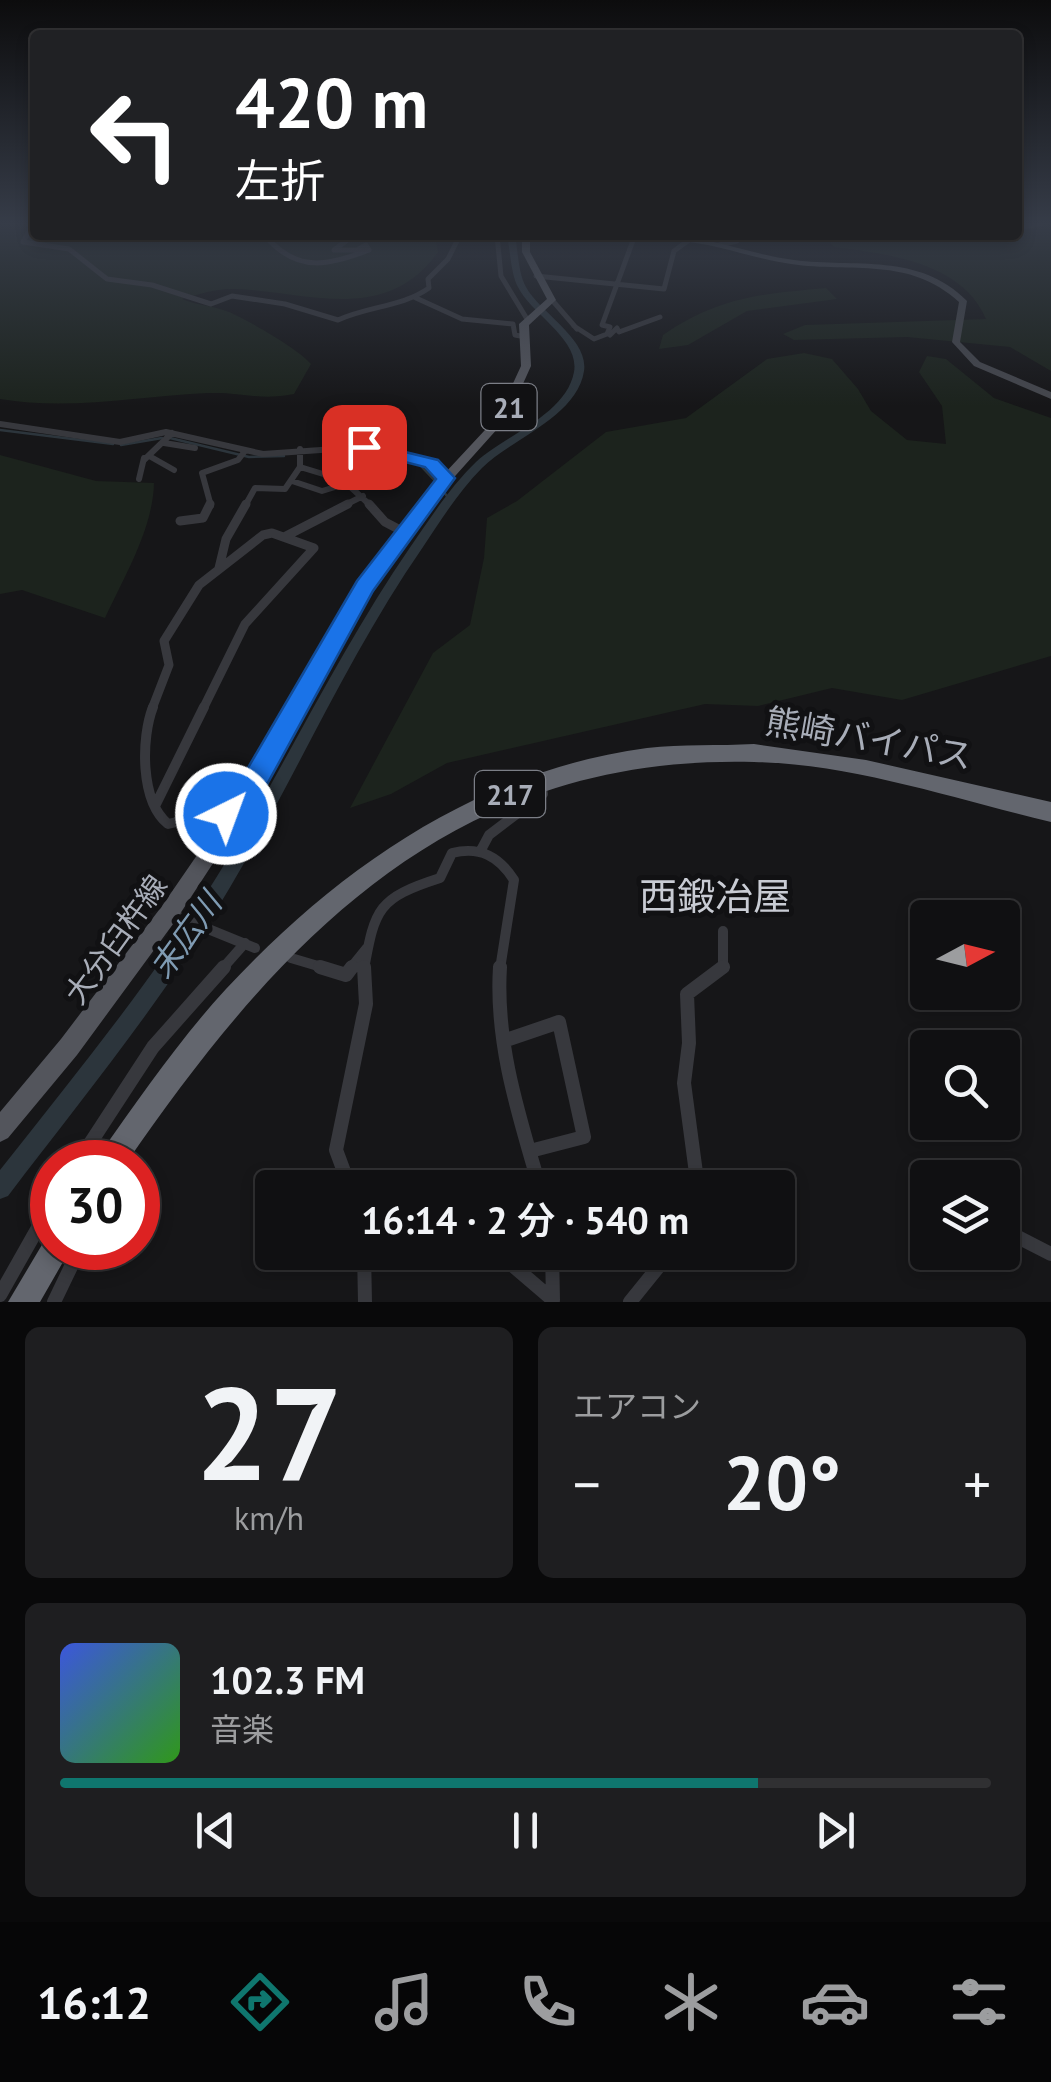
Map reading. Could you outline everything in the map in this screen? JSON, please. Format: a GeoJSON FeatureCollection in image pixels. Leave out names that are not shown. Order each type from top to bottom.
{"type":"FeatureCollection","features":[{"type":"Feature","properties":{"kind":"highway","name":"熊崎バイパス"},"geometry":{"type":"LineString","coordinates":[[127,1140],[204,1031],[265,961],[310,918],[365,874],[434,829],[541,781],[645,757],[757,754],[826,762],[1051,812]]}},
{"type":"Feature","properties":{"kind":"highway"},"geometry":{"type":"LineString","coordinates":[[23,1302],[43,1270]]}},
{"type":"Feature","properties":{"kind":"main road"},"geometry":{"type":"LineString","coordinates":[[529,317],[551,301],[541,285]]}},
{"type":"Feature","properties":{"kind":"main road","name":"大分臼杵線"},"geometry":{"type":"LineString","coordinates":[[0,1130],[174,915],[365,586],[442,483],[510,406],[526,366],[529,317]]}},
{"type":"Feature","properties":{"kind":"street"},"geometry":{"type":"LineString","coordinates":[[146,285],[211,304],[232,296],[285,304],[338,320],[362,308],[394,306],[416,298],[429,285]]}},
{"type":"Feature","properties":{"kind":"street"},"geometry":{"type":"LineString","coordinates":[[507,285],[529,317]]}},
{"type":"Feature","properties":{"kind":"street"},"geometry":{"type":"LineString","coordinates":[[574,326],[592,338],[604,336],[610,326],[602,326],[617,285]]}},
{"type":"Feature","properties":{"kind":"street"},"geometry":{"type":"LineString","coordinates":[[624,285],[664,289],[665,285]]}},
{"type":"Feature","properties":{"kind":"street"},"geometry":{"type":"LineString","coordinates":[[941,285],[960,296],[965,306],[956,334],[958,349],[976,364],[1051,396]]}},
{"type":"Feature","properties":{"kind":"street"},"geometry":{"type":"LineString","coordinates":[[416,298],[462,319],[512,324],[516,336],[526,337]]}},
{"type":"Feature","properties":{"kind":"street"},"geometry":{"type":"LineString","coordinates":[[551,301],[596,343],[617,328],[627,332],[660,318]]}},
{"type":"Feature","properties":{"kind":"street"},"geometry":{"type":"LineString","coordinates":[[0,424],[120,442],[168,438],[243,454],[300,456],[347,445],[394,452],[431,464],[442,483]]}},
{"type":"Feature","properties":{"kind":"street"},"geometry":{"type":"LineString","coordinates":[[168,438],[195,448]]}},
{"type":"Feature","properties":{"kind":"street"},"geometry":{"type":"LineString","coordinates":[[139,479],[146,458],[168,438]]}},
{"type":"Feature","properties":{"kind":"street"},"geometry":{"type":"LineString","coordinates":[[180,520],[202,518],[211,508],[202,473],[243,454]]}},
{"type":"Feature","properties":{"kind":"street"},"geometry":{"type":"LineString","coordinates":[[220,568],[226,539],[255,488],[282,490],[292,481],[300,456]]}},
{"type":"Feature","properties":{"kind":"street"},"geometry":{"type":"LineString","coordinates":[[300,456],[364,496],[372,512],[404,532]]}},
{"type":"Feature","properties":{"kind":"street"},"geometry":{"type":"LineString","coordinates":[[146,458],[174,470]]}},
{"type":"Feature","properties":{"kind":"street"},"geometry":{"type":"LineString","coordinates":[[292,481],[322,491],[346,484]]}},
{"type":"Feature","properties":{"kind":"street"},"geometry":{"type":"LineString","coordinates":[[284,537],[364,496]]}},
{"type":"Feature","properties":{"kind":"street"},"geometry":{"type":"LineString","coordinates":[[156,806],[246,624],[314,548],[272,533],[260,537],[220,568],[185,603],[164,641],[169,665],[148,719],[148,781],[157,815],[168,824],[216,813],[232,820]]}},
{"type":"Feature","properties":{"kind":"street"},"geometry":{"type":"LineString","coordinates":[[482,850],[490,834],[543,794],[541,781]]}},
{"type":"Feature","properties":{"kind":"street"},"geometry":{"type":"LineString","coordinates":[[343,1170],[336,1150],[366,1004],[362,980],[373,921],[380,908],[406,889],[440,878],[452,853],[482,850],[500,860],[514,880],[499,976],[506,1040],[535,1170]]}},
{"type":"Feature","properties":{"kind":"street"},"geometry":{"type":"LineString","coordinates":[[92,1140],[153,1047],[250,946],[174,915]]}},
{"type":"Feature","properties":{"kind":"street"},"geometry":{"type":"LineString","coordinates":[[696,1170],[684,1083],[689,1043],[687,994],[724,970],[723,931]]}},
{"type":"Feature","properties":{"kind":"street"},"geometry":{"type":"LineString","coordinates":[[290,958],[346,975],[369,946]]}},
{"type":"Feature","properties":{"kind":"street"},"geometry":{"type":"LineString","coordinates":[[506,1040],[559,1022],[584,1137],[530,1150]]}},
{"type":"Feature","properties":{"kind":"street"},"geometry":{"type":"LineString","coordinates":[[1020,1238],[1051,1254]]}},
{"type":"Feature","properties":{"kind":"street"},"geometry":{"type":"LineString","coordinates":[[0,1295],[30,1242]]}},
{"type":"Feature","properties":{"kind":"street"},"geometry":{"type":"LineString","coordinates":[[54,1302],[69,1270]]}},
{"type":"Feature","properties":{"kind":"street"},"geometry":{"type":"LineString","coordinates":[[364,1270],[365,1302]]}},
{"type":"Feature","properties":{"kind":"street"},"geometry":{"type":"LineString","coordinates":[[518,1270],[553,1301]]}},
{"type":"Feature","properties":{"kind":"street"},"geometry":{"type":"LineString","coordinates":[[552,1270],[553,1301]]}},
{"type":"Feature","properties":{"kind":"street"},"geometry":{"type":"LineString","coordinates":[[630,1302],[655,1270]]}},
{"type":"Feature","properties":{"kind":"shaded area"},"geometry":{"type":"Polygon","coordinates":[[[0,285],[402,285],[370,297],[344,299],[229,289],[182,299],[238,316],[305,358],[311,364],[294,394],[271,397],[209,393],[52,404],[0,399],[0,285]]]}},
{"type":"Feature","properties":{"kind":"shaded area"},"geometry":{"type":"Polygon","coordinates":[[[960,285],[1051,285],[1051,371],[1010,347],[907,337],[794,340],[783,334],[805,325],[986,319],[960,285]]]}},
{"type":"Feature","properties":{"kind":"shaded area"},"geometry":{"type":"Polygon","coordinates":[[[826,288],[837,299],[747,311],[688,345],[659,349],[663,335],[722,305],[760,295],[826,288]]]}},
{"type":"Feature","properties":{"kind":"shaded area"},"geometry":{"type":"Polygon","coordinates":[[[804,353],[832,359],[871,411],[907,440],[946,444],[942,406],[919,372],[927,356],[946,359],[994,398],[1051,418],[1051,656],[902,700],[832,688],[758,706],[705,704],[447,763],[391,794],[350,808],[433,653],[470,625],[484,558],[487,518],[517,501],[606,432],[686,418],[767,359],[804,353]]]}},
{"type":"Feature","properties":{"kind":"shaded area"},"geometry":{"type":"Polygon","coordinates":[[[0,455],[96,481],[154,483],[143,535],[105,618],[22,590],[0,594],[0,455]]]}},
{"type":"Feature","properties":{"kind":"waterway","name":"末広川"},"geometry":{"type":"LineString","coordinates":[[0,1188],[116,1039],[198,923],[385,596],[446,505],[480,464],[549,415],[574,386],[579,370],[578,352],[521,285]]}},
{"type":"Feature","properties":{"kind":"waterway"},"geometry":{"type":"LineString","coordinates":[[0,430],[113,444]]}},
{"type":"Feature","properties":{"kind":"waterway"},"geometry":{"type":"LineString","coordinates":[[121,445],[162,438]]}},
{"type":"Feature","properties":{"kind":"waterway"},"geometry":{"type":"LineString","coordinates":[[170,438],[249,457],[284,456]]}},
{"type":"Feature","properties":{"kind":"waterway"},"geometry":{"type":"LineString","coordinates":[[420,465],[438,484]]}},
{"type":"Feature","properties":{"kind":"waterway"},"geometry":{"type":"LineString","coordinates":[[443,491],[450,500]]}},
{"type":"Feature","properties":{"kind":"district","name":"西鍛冶屋"},"geometry":{"type":"Point","coordinates":[715,895]}},
{"type":"Feature","properties":{"kind":"route"},"geometry":{"type":"LineString","coordinates":[[226,814],[232,820],[365,586],[446,478],[422,460],[364,447]]}}]}
